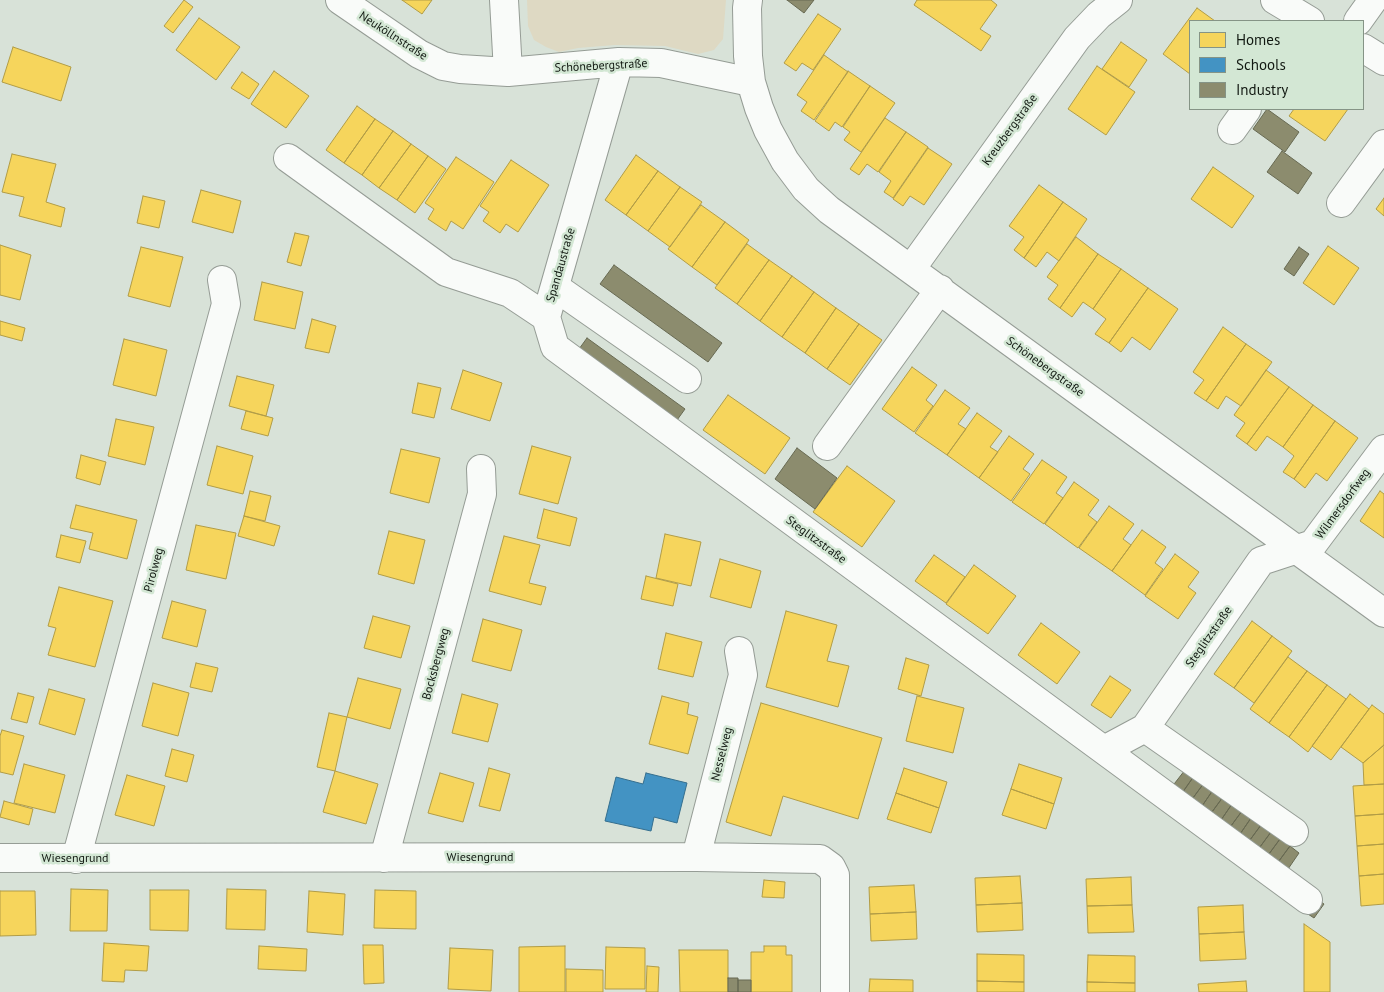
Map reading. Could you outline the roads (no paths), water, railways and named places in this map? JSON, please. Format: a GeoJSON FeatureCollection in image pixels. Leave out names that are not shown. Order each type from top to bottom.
{"type":"FeatureCollection","features":[{"type":"Feature","properties":{"kind":"street","name":"Neuköllnstraße"},"geometry":{"type":"LineString","coordinates":[[340,0],[419,54],[443,66],[508,72]]}},
{"type":"Feature","properties":{"kind":"street"},"geometry":{"type":"LineString","coordinates":[[504,0],[508,72]]}},
{"type":"Feature","properties":{"kind":"street","name":"Schönebergstraße"},"geometry":{"type":"LineString","coordinates":[[748,0],[748,56],[751,82],[768,130],[785,161],[806,189],[829,210],[1384,613]]}},
{"type":"Feature","properties":{"kind":"street","name":"Kreuzbergstraße"},"geometry":{"type":"LineString","coordinates":[[911,269],[1077,38],[1099,15],[1118,0]]}},
{"type":"Feature","properties":{"kind":"street"},"geometry":{"type":"LineString","coordinates":[[1275,0],[1306,20]]}},
{"type":"Feature","properties":{"kind":"street"},"geometry":{"type":"LineString","coordinates":[[1359,20],[1373,0]]}},
{"type":"Feature","properties":{"kind":"street"},"geometry":{"type":"LineString","coordinates":[[1364,49],[1384,60]]}},
{"type":"Feature","properties":{"kind":"street","name":"Schönebergstraße"},"geometry":{"type":"LineString","coordinates":[[508,72],[619,62],[661,63],[751,82]]}},
{"type":"Feature","properties":{"kind":"street","name":"Spandaustraße"},"geometry":{"type":"LineString","coordinates":[[288,158],[446,272],[510,293],[546,317],[619,62]]}},
{"type":"Feature","properties":{"kind":"street"},"geometry":{"type":"LineString","coordinates":[[1341,203],[1384,144]]}},
{"type":"Feature","properties":{"kind":"street","name":"Pirolweg"},"geometry":{"type":"LineString","coordinates":[[76,859],[226,304],[222,280]]}},
{"type":"Feature","properties":{"kind":"street"},"geometry":{"type":"LineString","coordinates":[[555,287],[687,379]]}},
{"type":"Feature","properties":{"kind":"street"},"geometry":{"type":"LineString","coordinates":[[827,446],[940,289]]}},
{"type":"Feature","properties":{"kind":"street","name":"Steglitzstraße"},"geometry":{"type":"LineString","coordinates":[[546,317],[555,347],[1308,900]]}},
{"type":"Feature","properties":{"kind":"street","name":"Wilmersdorfweg"},"geometry":{"type":"LineString","coordinates":[[1295,550],[1313,544],[1384,449]]}},
{"type":"Feature","properties":{"kind":"street","name":"Bocksbergweg"},"geometry":{"type":"LineString","coordinates":[[384,858],[482,494],[481,469]]}},
{"type":"Feature","properties":{"kind":"street","name":"Steglitzstraße"},"geometry":{"type":"LineString","coordinates":[[1104,750],[1145,728],[1261,561],[1295,550]]}},
{"type":"Feature","properties":{"kind":"street","name":"Nesselweg"},"geometry":{"type":"LineString","coordinates":[[696,857],[743,675],[739,652]]}},
{"type":"Feature","properties":{"kind":"street"},"geometry":{"type":"LineString","coordinates":[[1145,728],[1294,832]]}},
{"type":"Feature","properties":{"kind":"street","name":"Wiesengrund"},"geometry":{"type":"LineString","coordinates":[[0,858],[696,857],[820,859],[831,867],[835,875],[835,992]]}}]}
